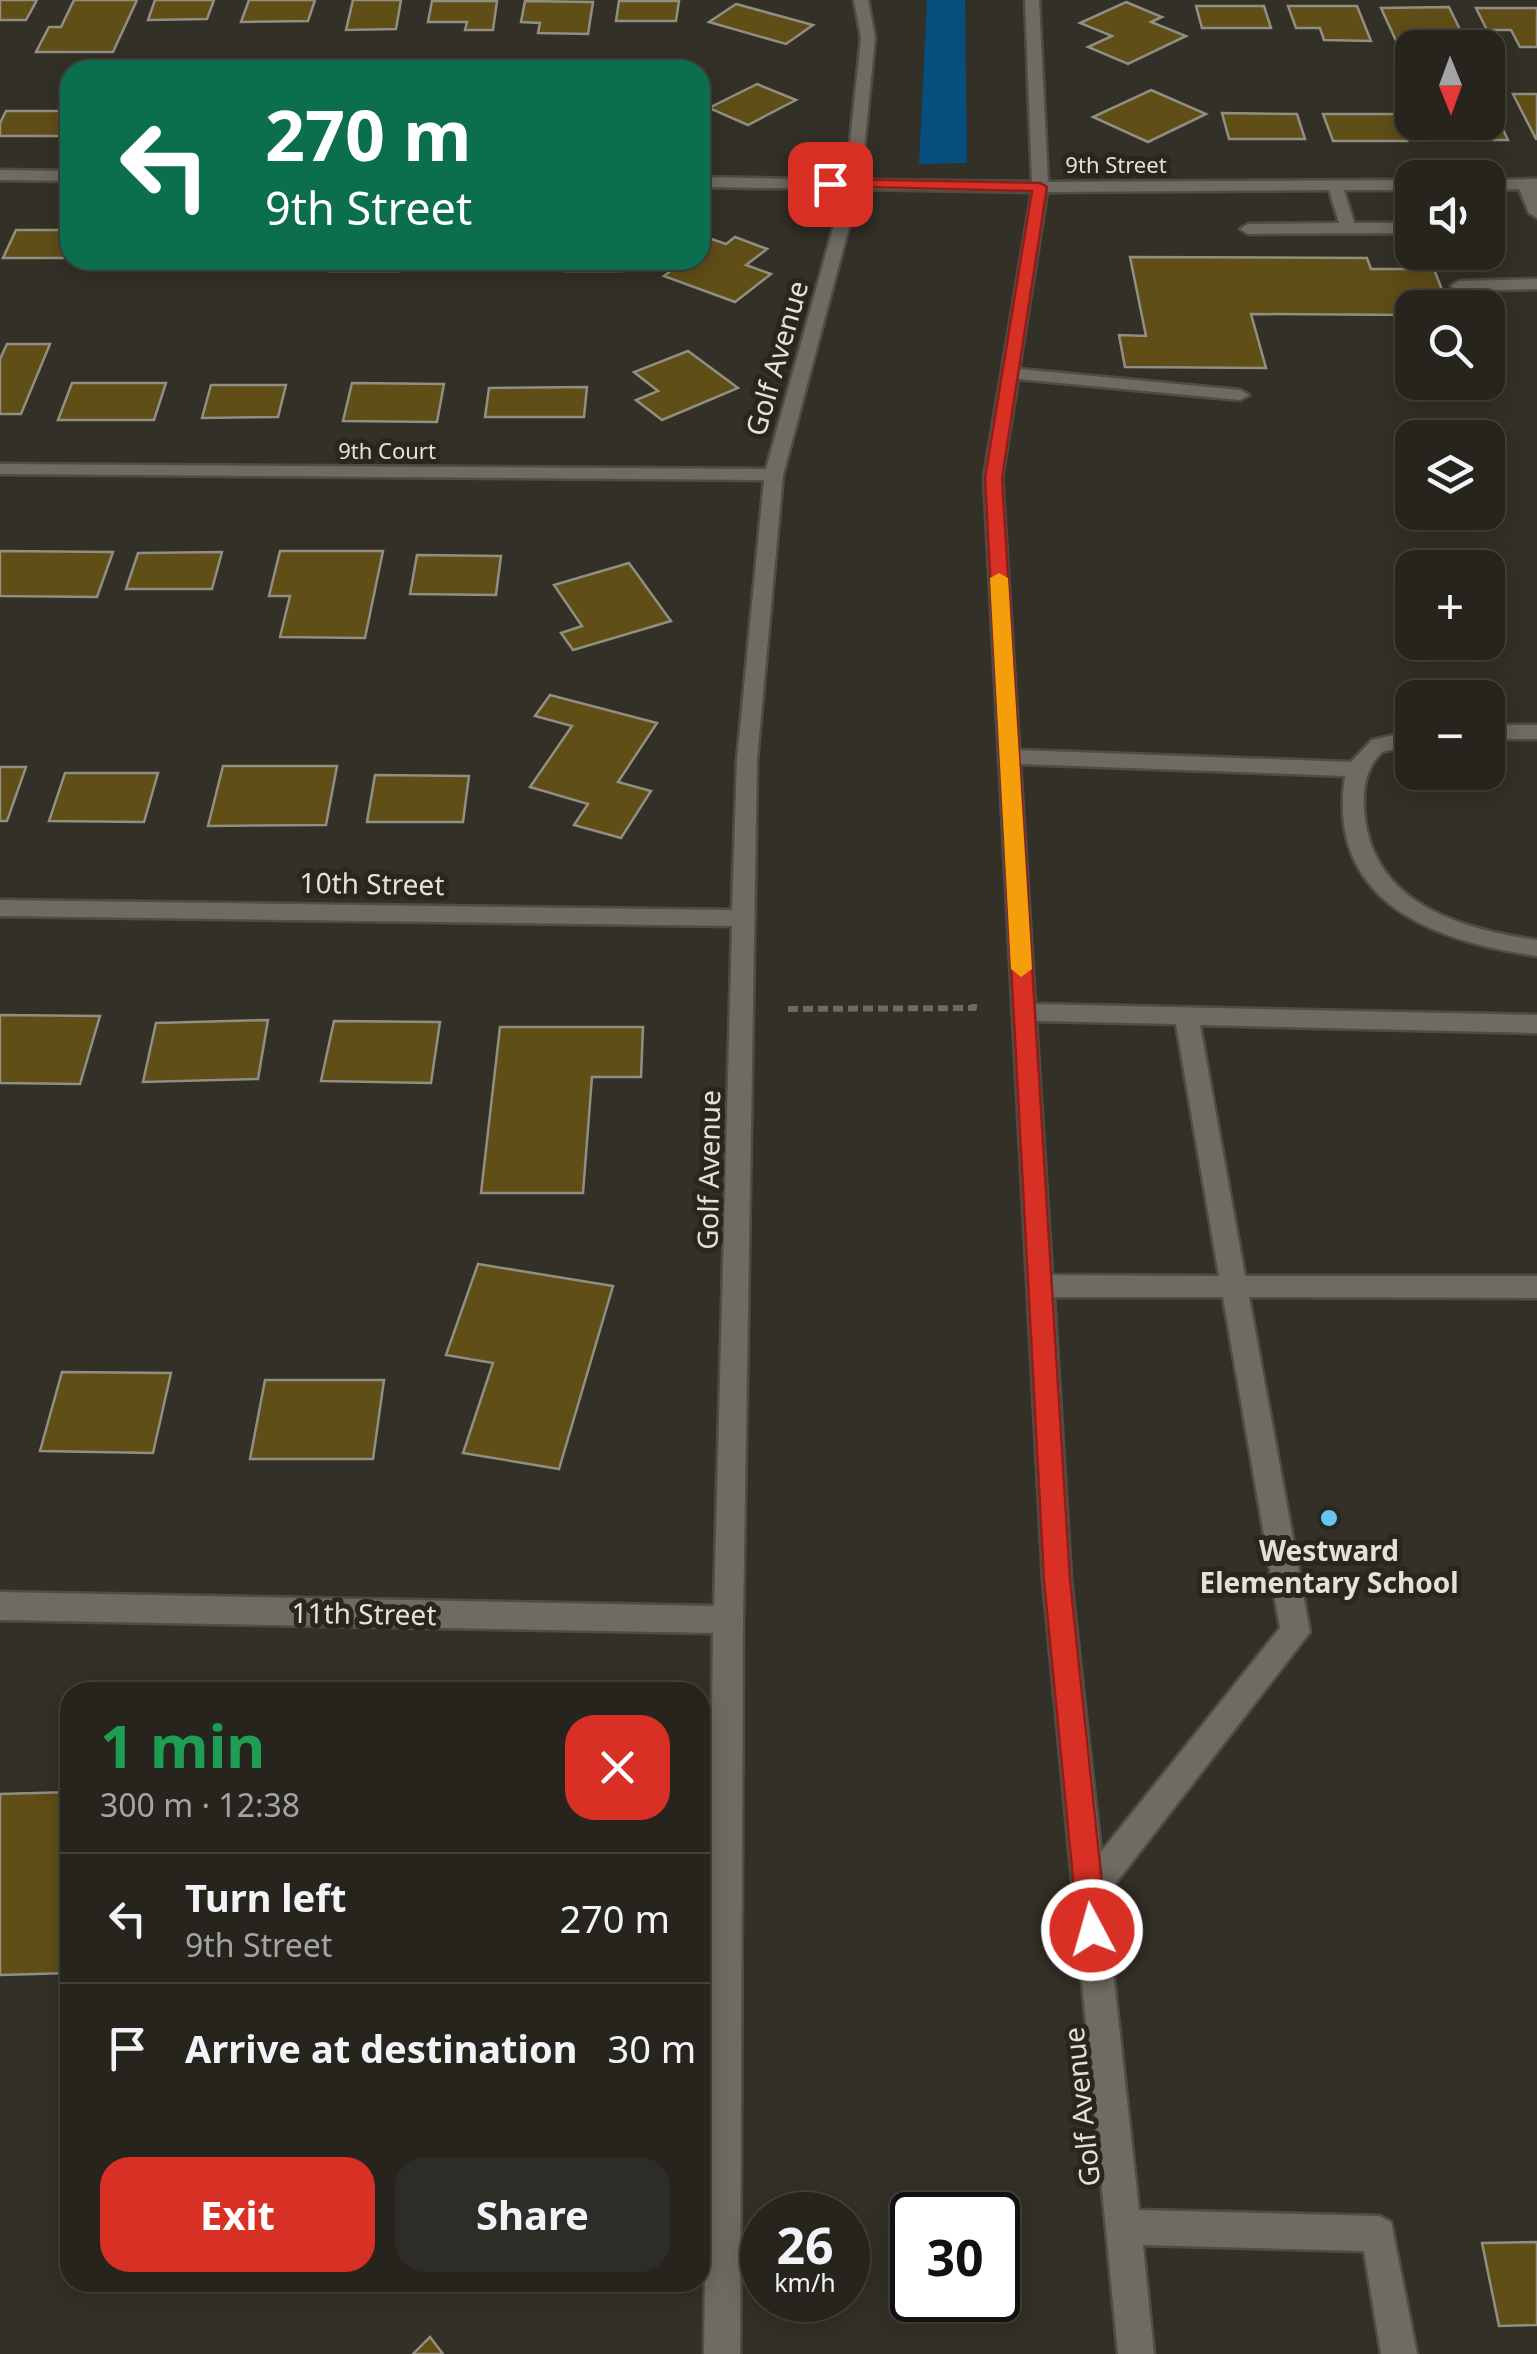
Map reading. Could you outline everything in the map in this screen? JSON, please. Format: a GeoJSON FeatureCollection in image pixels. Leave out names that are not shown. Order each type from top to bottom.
{"type":"FeatureCollection","features":[{"type":"Feature","properties":{"kind":"street","name":"Golf Avenue"},"geometry":{"type":"LineString","coordinates":[[722,2354],[728,1620],[747,760],[774,475],[853,184],[868,38],[861,0]]}},
{"type":"Feature","properties":{"kind":"street","name":"Golf Avenue"},"geometry":{"type":"LineString","coordinates":[[1032,0],[1040,187],[993,478],[1057,1580],[1136,2354]]}},
{"type":"Feature","properties":{"kind":"street"},"geometry":{"type":"LineString","coordinates":[[0,176],[60,176]]}},
{"type":"Feature","properties":{"kind":"street","name":"9th Street"},"geometry":{"type":"LineString","coordinates":[[710,182],[1040,187],[1395,185]]}},
{"type":"Feature","properties":{"kind":"street"},"geometry":{"type":"LineString","coordinates":[[1505,184],[1531,184],[1537,213]]}},
{"type":"Feature","properties":{"kind":"street"},"geometry":{"type":"LineString","coordinates":[[1335,185],[1348,228]]}},
{"type":"Feature","properties":{"kind":"street"},"geometry":{"type":"LineString","coordinates":[[1248,228],[1395,228]]}},
{"type":"Feature","properties":{"kind":"street"},"geometry":{"type":"LineString","coordinates":[[1458,286],[1537,284]]}},
{"type":"Feature","properties":{"kind":"street"},"geometry":{"type":"LineString","coordinates":[[1010,373],[1240,395]]}},
{"type":"Feature","properties":{"kind":"street","name":"9th Court"},"geometry":{"type":"LineString","coordinates":[[0,469],[774,475]]}},
{"type":"Feature","properties":{"kind":"street"},"geometry":{"type":"LineString","coordinates":[[1505,732],[1537,732]]}},
{"type":"Feature","properties":{"kind":"street"},"geometry":{"type":"LineString","coordinates":[[1395,742],[1374,747],[1356,769],[1353,822],[1364,860],[1382,887],[1435,925],[1496,942],[1537,948]]}},
{"type":"Feature","properties":{"kind":"street"},"geometry":{"type":"LineString","coordinates":[[1010,756],[1356,769]]}},
{"type":"Feature","properties":{"kind":"street","name":"10th Street"},"geometry":{"type":"LineString","coordinates":[[0,908],[744,918]]}},
{"type":"Feature","properties":{"kind":"street"},"geometry":{"type":"LineString","coordinates":[[1024,1012],[1537,1024]]}},
{"type":"Feature","properties":{"kind":"street"},"geometry":{"type":"LineString","coordinates":[[1088,1893],[1295,1632],[1186,1015]]}},
{"type":"Feature","properties":{"kind":"street"},"geometry":{"type":"LineString","coordinates":[[1040,1286],[1537,1287]]}},
{"type":"Feature","properties":{"kind":"street","name":"11th Street"},"geometry":{"type":"LineString","coordinates":[[0,1606],[728,1620]]}},
{"type":"Feature","properties":{"kind":"street"},"geometry":{"type":"LineString","coordinates":[[1123,2226],[1379,2234],[1399,2354]]}},
{"type":"Feature","properties":{"kind":"path"},"geometry":{"type":"LineString","coordinates":[[788,992],[788,1010],[974,1008],[973,989]]}},
{"type":"Feature","properties":{"kind":"water"},"geometry":{"type":"Polygon","coordinates":[[[927,0],[965,0],[967,163],[919,164],[927,0]]]}},
{"type":"Feature","properties":{"kind":"building"},"geometry":{"type":"Polygon","coordinates":[[[0,0],[37,0],[26,20],[0,20],[0,0]]]}},
{"type":"Feature","properties":{"kind":"building"},"geometry":{"type":"Polygon","coordinates":[[[74,0],[137,0],[113,52],[36,52],[49,27],[61,27],[74,0]]]}},
{"type":"Feature","properties":{"kind":"building"},"geometry":{"type":"Polygon","coordinates":[[[155,0],[214,0],[207,19],[148,20],[155,0]]]}},
{"type":"Feature","properties":{"kind":"building"},"geometry":{"type":"Polygon","coordinates":[[[249,0],[315,0],[308,21],[241,22],[249,0]]]}},
{"type":"Feature","properties":{"kind":"building"},"geometry":{"type":"Polygon","coordinates":[[[353,0],[401,0],[396,29],[346,30],[353,0]]]}},
{"type":"Feature","properties":{"kind":"building"},"geometry":{"type":"Polygon","coordinates":[[[432,1],[497,1],[493,30],[465,30],[467,22],[428,22],[432,1]]]}},
{"type":"Feature","properties":{"kind":"building"},"geometry":{"type":"Polygon","coordinates":[[[525,1],[593,2],[588,34],[538,33],[540,23],[521,22],[525,1]]]}},
{"type":"Feature","properties":{"kind":"building"},"geometry":{"type":"Polygon","coordinates":[[[619,1],[679,1],[676,21],[616,21],[619,1]]]}},
{"type":"Feature","properties":{"kind":"building"},"geometry":{"type":"Polygon","coordinates":[[[1126,2],[1162,17],[1151,22],[1186,36],[1128,64],[1088,47],[1112,36],[1080,23],[1126,2]]]}},
{"type":"Feature","properties":{"kind":"building"},"geometry":{"type":"Polygon","coordinates":[[[736,4],[813,25],[786,44],[709,22],[736,4]]]}},
{"type":"Feature","properties":{"kind":"building"},"geometry":{"type":"Polygon","coordinates":[[[1196,6],[1264,6],[1271,28],[1202,28],[1196,6]]]}},
{"type":"Feature","properties":{"kind":"building"},"geometry":{"type":"Polygon","coordinates":[[[1288,6],[1357,6],[1371,41],[1324,40],[1320,28],[1296,28],[1288,6]]]}},
{"type":"Feature","properties":{"kind":"building"},"geometry":{"type":"Polygon","coordinates":[[[1449,7],[1460,30],[1395,30],[1395,39],[1381,8],[1449,7]]]}},
{"type":"Feature","properties":{"kind":"building"},"geometry":{"type":"Polygon","coordinates":[[[1476,8],[1537,8],[1537,47],[1520,47],[1511,30],[1487,30],[1476,8]]]}},
{"type":"Feature","properties":{"kind":"building"},"geometry":{"type":"Polygon","coordinates":[[[757,84],[796,100],[748,125],[710,108],[757,84]]]}},
{"type":"Feature","properties":{"kind":"building"},"geometry":{"type":"Polygon","coordinates":[[[1151,90],[1206,114],[1148,142],[1093,117],[1151,90]]]}},
{"type":"Feature","properties":{"kind":"building"},"geometry":{"type":"Polygon","coordinates":[[[1513,94],[1537,94],[1537,139],[1536,139],[1513,94]]]}},
{"type":"Feature","properties":{"kind":"building"},"geometry":{"type":"Polygon","coordinates":[[[6,111],[60,111],[60,136],[0,136],[0,123],[6,111]]]}},
{"type":"Feature","properties":{"kind":"building"},"geometry":{"type":"Polygon","coordinates":[[[1222,113],[1297,114],[1305,139],[1229,139],[1222,113]]]}},
{"type":"Feature","properties":{"kind":"building"},"geometry":{"type":"Polygon","coordinates":[[[1323,114],[1395,114],[1395,140],[1407,141],[1333,141],[1323,114]]]}},
{"type":"Feature","properties":{"kind":"building"},"geometry":{"type":"Polygon","coordinates":[[[16,230],[60,230],[60,258],[3,258],[16,230]]]}},
{"type":"Feature","properties":{"kind":"building"},"geometry":{"type":"Polygon","coordinates":[[[735,237],[767,249],[746,265],[771,274],[735,302],[664,276],[672,270],[710,270],[710,238],[726,244],[735,237]]]}},
{"type":"Feature","properties":{"kind":"building"},"geometry":{"type":"Polygon","coordinates":[[[1130,257],[1367,258],[1371,269],[1434,270],[1442,290],[1395,290],[1395,315],[1251,314],[1266,368],[1125,367],[1119,335],[1146,336],[1130,257]]]}},
{"type":"Feature","properties":{"kind":"building"},"geometry":{"type":"Polygon","coordinates":[[[329,270],[399,270],[399,271],[329,270]]]}},
{"type":"Feature","properties":{"kind":"building"},"geometry":{"type":"Polygon","coordinates":[[[7,344],[50,344],[21,414],[0,414],[0,359],[7,344]]]}},
{"type":"Feature","properties":{"kind":"building"},"geometry":{"type":"Polygon","coordinates":[[[688,351],[738,388],[662,420],[636,400],[658,391],[634,372],[688,351]]]}},
{"type":"Feature","properties":{"kind":"building"},"geometry":{"type":"Polygon","coordinates":[[[72,383],[166,383],[154,420],[58,420],[72,383]]]}},
{"type":"Feature","properties":{"kind":"building"},"geometry":{"type":"Polygon","coordinates":[[[352,383],[444,384],[437,422],[343,421],[352,383]]]}},
{"type":"Feature","properties":{"kind":"building"},"geometry":{"type":"Polygon","coordinates":[[[211,385],[286,385],[278,417],[202,418],[211,385]]]}},
{"type":"Feature","properties":{"kind":"building"},"geometry":{"type":"Polygon","coordinates":[[[587,387],[584,417],[485,417],[489,388],[587,387]]]}},
{"type":"Feature","properties":{"kind":"building"},"geometry":{"type":"Polygon","coordinates":[[[0,551],[113,552],[97,597],[0,596],[0,551]]]}},
{"type":"Feature","properties":{"kind":"building"},"geometry":{"type":"Polygon","coordinates":[[[280,551],[383,551],[365,638],[280,637],[290,596],[269,596],[280,551]]]}},
{"type":"Feature","properties":{"kind":"building"},"geometry":{"type":"Polygon","coordinates":[[[222,552],[212,589],[126,589],[138,553],[222,552]]]}},
{"type":"Feature","properties":{"kind":"building"},"geometry":{"type":"Polygon","coordinates":[[[417,555],[501,556],[496,595],[410,594],[417,555]]]}},
{"type":"Feature","properties":{"kind":"building"},"geometry":{"type":"Polygon","coordinates":[[[629,563],[671,621],[573,650],[561,633],[582,626],[554,585],[629,563]]]}},
{"type":"Feature","properties":{"kind":"building"},"geometry":{"type":"Polygon","coordinates":[[[550,695],[657,723],[618,782],[651,791],[621,838],[574,825],[588,804],[530,787],[572,726],[535,716],[550,695]]]}},
{"type":"Feature","properties":{"kind":"building"},"geometry":{"type":"Polygon","coordinates":[[[223,766],[337,766],[326,825],[208,826],[223,766]]]}},
{"type":"Feature","properties":{"kind":"building"},"geometry":{"type":"Polygon","coordinates":[[[0,767],[26,767],[7,821],[0,821],[0,767]]]}},
{"type":"Feature","properties":{"kind":"building"},"geometry":{"type":"Polygon","coordinates":[[[65,773],[158,773],[144,822],[49,821],[65,773]]]}},
{"type":"Feature","properties":{"kind":"building"},"geometry":{"type":"Polygon","coordinates":[[[375,775],[469,776],[463,822],[367,822],[375,775]]]}},
{"type":"Feature","properties":{"kind":"building"},"geometry":{"type":"Polygon","coordinates":[[[0,1015],[100,1016],[80,1084],[0,1083],[0,1015]]]}},
{"type":"Feature","properties":{"kind":"building"},"geometry":{"type":"Polygon","coordinates":[[[268,1020],[258,1079],[143,1082],[156,1023],[268,1020]]]}},
{"type":"Feature","properties":{"kind":"building"},"geometry":{"type":"Polygon","coordinates":[[[334,1021],[440,1022],[431,1083],[321,1081],[334,1021]]]}},
{"type":"Feature","properties":{"kind":"building"},"geometry":{"type":"Polygon","coordinates":[[[500,1027],[643,1027],[641,1077],[592,1077],[583,1193],[481,1193],[500,1027]]]}},
{"type":"Feature","properties":{"kind":"building"},"geometry":{"type":"Polygon","coordinates":[[[478,1264],[613,1286],[559,1469],[463,1453],[493,1363],[446,1355],[478,1264]]]}},
{"type":"Feature","properties":{"kind":"building"},"geometry":{"type":"Polygon","coordinates":[[[62,1372],[171,1373],[153,1453],[40,1451],[62,1372]]]}},
{"type":"Feature","properties":{"kind":"building"},"geometry":{"type":"Polygon","coordinates":[[[265,1380],[384,1380],[373,1459],[250,1459],[265,1380]]]}},
{"type":"Feature","properties":{"kind":"building"},"geometry":{"type":"Polygon","coordinates":[[[60,1792],[60,1973],[0,1975],[0,1794],[60,1792]]]}},
{"type":"Feature","properties":{"kind":"building"},"geometry":{"type":"Polygon","coordinates":[[[1537,2242],[1537,2325],[1499,2326],[1482,2243],[1537,2242]]]}},
{"type":"Feature","properties":{"kind":"building"},"geometry":{"type":"Polygon","coordinates":[[[430,2337],[443,2354],[413,2354],[430,2337]]]}},
{"type":"Feature","properties":{"kind":"slow traffic"},"geometry":{"type":"LineString","coordinates":[[999,578],[1021,969]]}},
{"type":"Feature","properties":{"kind":"place","name":"Westward Elementary School"},"geometry":{"type":"Point","coordinates":[1329,1518]}},
{"type":"Feature","properties":{"kind":"route"},"geometry":{"type":"LineString","coordinates":[[830,184],[1040,187],[993,478],[1057,1580],[1092,1930]]}}]}
